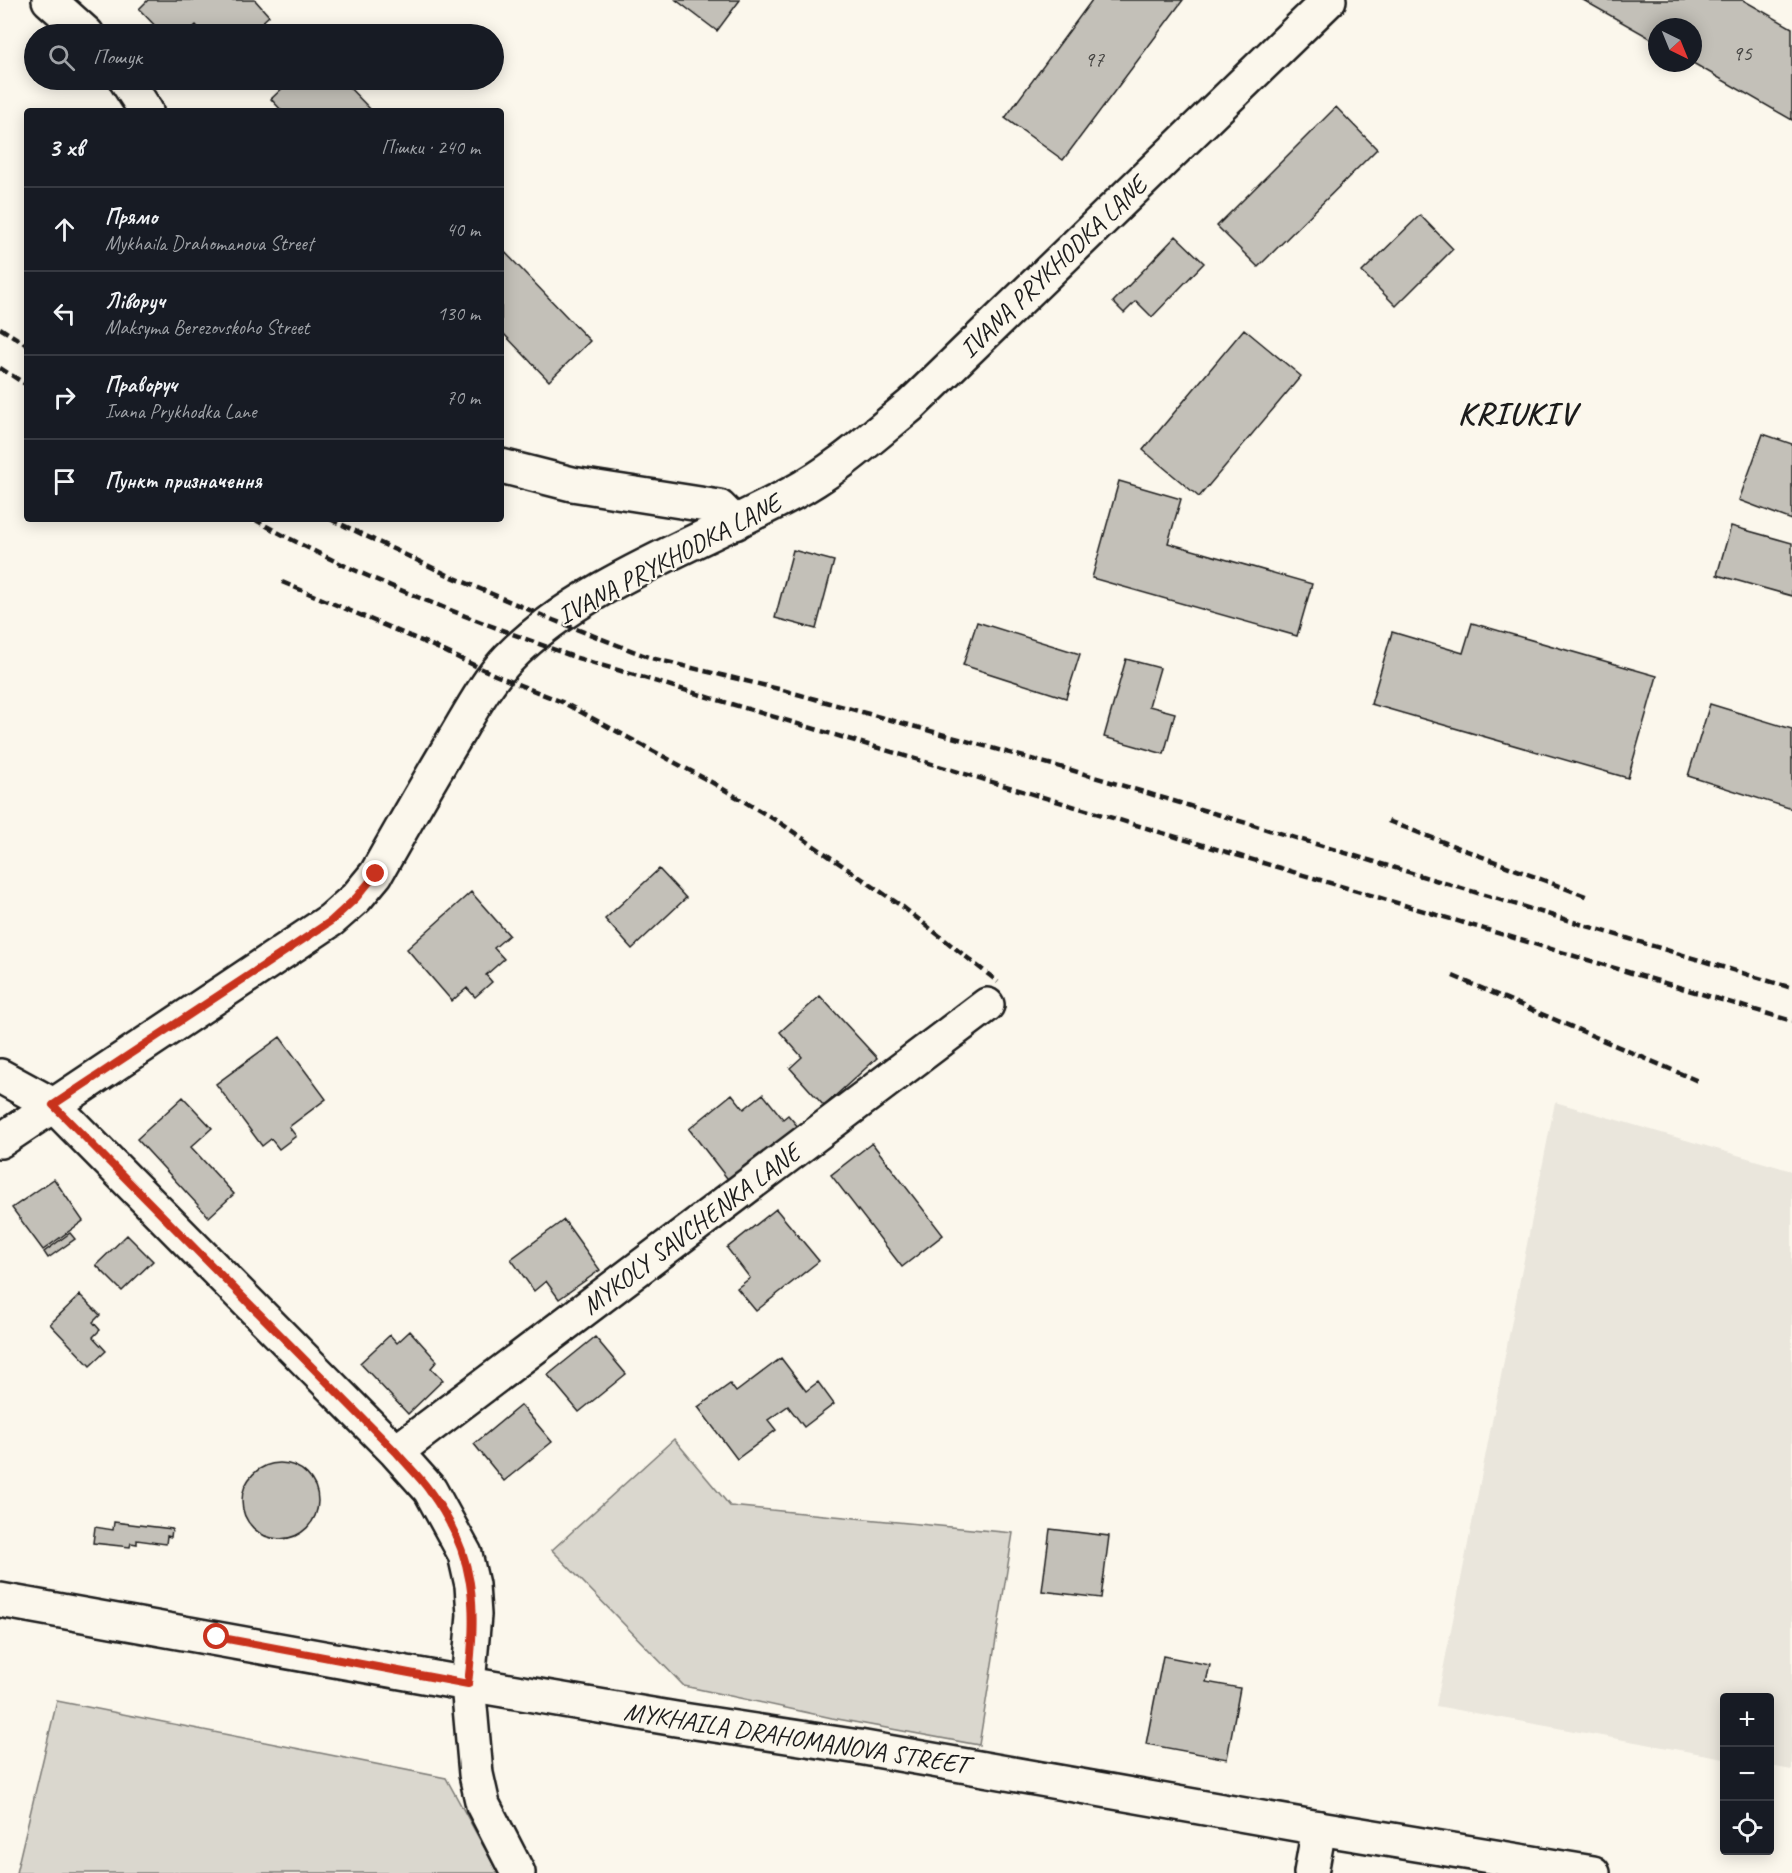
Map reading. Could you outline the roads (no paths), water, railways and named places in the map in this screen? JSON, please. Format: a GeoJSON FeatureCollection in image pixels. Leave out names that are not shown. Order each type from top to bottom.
{"type":"FeatureCollection","features":[{"type":"Feature","properties":{"kind":"street"},"geometry":{"type":"LineString","coordinates":[[49,0],[76,24]]}},
{"type":"Feature","properties":{"kind":"street","name":"IVANA PRYKHODKA LANE"},"geometry":{"type":"LineString","coordinates":[[0,1141],[321,927],[356,898],[376,874],[484,688],[509,658],[553,620],[606,588],[641,568],[735,524],[825,473],[911,405],[1329,0]]}},
{"type":"Feature","properties":{"kind":"street"},"geometry":{"type":"LineString","coordinates":[[132,90],[144,108]]}},
{"type":"Feature","properties":{"kind":"street"},"geometry":{"type":"LineString","coordinates":[[504,467],[572,484],[719,507],[735,524]]}},
{"type":"Feature","properties":{"kind":"street","name":"MYKOLY SAVCHENKA LANE"},"geometry":{"type":"LineString","coordinates":[[396,1452],[987,1005]]}},
{"type":"Feature","properties":{"kind":"street"},"geometry":{"type":"LineString","coordinates":[[0,1076],[53,1105],[396,1452],[430,1491],[465,1554],[472,1586],[474,1615],[468,1684],[476,1774],[483,1805],[518,1873]]}},
{"type":"Feature","properties":{"kind":"street","name":"MYKHAILA DRAHOMANOVA STREET"},"geometry":{"type":"LineString","coordinates":[[0,1600],[468,1684],[859,1747],[1319,1828],[1593,1873]]}},
{"type":"Feature","properties":{"kind":"street"},"geometry":{"type":"LineString","coordinates":[[1311,1873],[1319,1828]]}},
{"type":"Feature","properties":{"kind":"railway"},"geometry":{"type":"LineString","coordinates":[[0,328],[24,343]]}},
{"type":"Feature","properties":{"kind":"railway"},"geometry":{"type":"LineString","coordinates":[[0,368],[24,383]]}},
{"type":"Feature","properties":{"kind":"railway"},"geometry":{"type":"LineString","coordinates":[[259,522],[371,577],[451,611],[574,657],[1792,1021]]}},
{"type":"Feature","properties":{"kind":"railway"},"geometry":{"type":"LineString","coordinates":[[336,522],[450,576],[553,620],[651,658],[779,689],[1071,770],[1792,988]]}},
{"type":"Feature","properties":{"kind":"railway"},"geometry":{"type":"LineString","coordinates":[[282,582],[562,702],[713,783],[782,824],[903,907],[998,982]]}},
{"type":"Feature","properties":{"kind":"railway"},"geometry":{"type":"LineString","coordinates":[[1388,821],[1588,897]]}},
{"type":"Feature","properties":{"kind":"railway"},"geometry":{"type":"LineString","coordinates":[[1453,976],[1698,1081]]}},
{"type":"Feature","properties":{"kind":"district","name":"KRIUKIV"},"geometry":{"type":"Point","coordinates":[1517,413]}}]}
